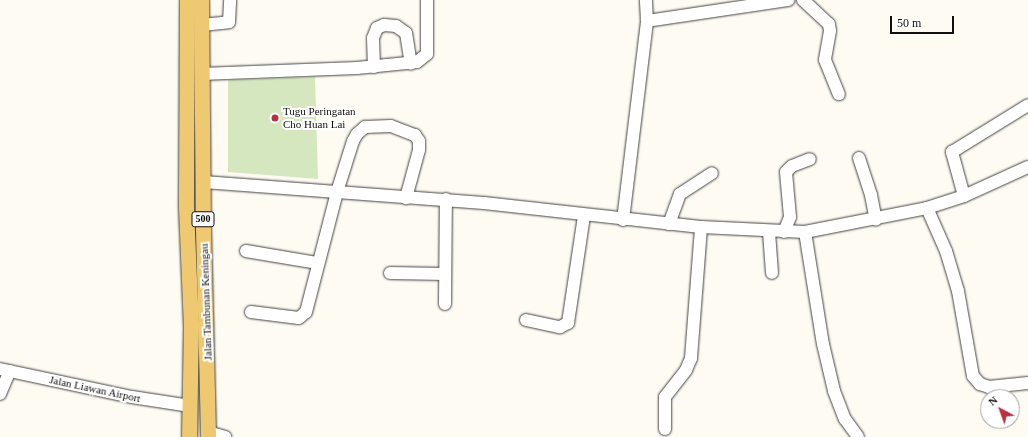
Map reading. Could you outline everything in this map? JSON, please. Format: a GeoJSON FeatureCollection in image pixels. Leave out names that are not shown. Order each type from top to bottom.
{"type":"FeatureCollection","features":[{"type":"Feature","properties":{"kind":"main road","name":"Jalan Tambunan Keningau"},"geometry":{"type":"LineString","coordinates":[[187,0],[186,208],[190,325],[189,437]]}},
{"type":"Feature","properties":{"kind":"main road","name":"Jalan Tambunan Keningau"},"geometry":{"type":"LineString","coordinates":[[202,0],[201,74],[208,434]]}},
{"type":"Feature","properties":{"kind":"street"},"geometry":{"type":"LineString","coordinates":[[202,25],[229,22],[230,0]]}},
{"type":"Feature","properties":{"kind":"street"},"geometry":{"type":"LineString","coordinates":[[201,74],[412,64],[421,60],[427,54],[427,0]]}},
{"type":"Feature","properties":{"kind":"street"},"geometry":{"type":"LineString","coordinates":[[623,220],[647,21],[646,0]]}},
{"type":"Feature","properties":{"kind":"street"},"geometry":{"type":"LineString","coordinates":[[647,21],[788,0]]}},
{"type":"Feature","properties":{"kind":"street"},"geometry":{"type":"LineString","coordinates":[[803,0],[829,24],[830,31],[825,60],[839,94]]}},
{"type":"Feature","properties":{"kind":"street"},"geometry":{"type":"LineString","coordinates":[[374,67],[373,38],[377,28],[384,25],[396,26],[406,33],[412,64]]}},
{"type":"Feature","properties":{"kind":"street"},"geometry":{"type":"LineString","coordinates":[[964,196],[952,152],[1028,105]]}},
{"type":"Feature","properties":{"kind":"street"},"geometry":{"type":"LineString","coordinates":[[251,312],[293,318],[304,316],[337,192],[357,134],[365,127],[382,124],[409,132],[419,141],[419,150],[406,198]]}},
{"type":"Feature","properties":{"kind":"street"},"geometry":{"type":"LineString","coordinates":[[859,158],[871,195],[876,220]]}},
{"type":"Feature","properties":{"kind":"street"},"geometry":{"type":"LineString","coordinates":[[784,232],[790,217],[786,172],[792,166],[810,159]]}},
{"type":"Feature","properties":{"kind":"street"},"geometry":{"type":"LineString","coordinates":[[203,182],[406,198],[446,199],[584,216],[700,228],[769,232],[805,232],[876,220],[927,208],[964,196],[1028,166]]}},
{"type":"Feature","properties":{"kind":"street"},"geometry":{"type":"LineString","coordinates":[[669,224],[680,194],[712,173]]}},
{"type":"Feature","properties":{"kind":"street"},"geometry":{"type":"LineString","coordinates":[[445,304],[446,199]]}},
{"type":"Feature","properties":{"kind":"street"},"geometry":{"type":"LineString","coordinates":[[927,208],[946,251],[958,291],[973,376],[980,384],[989,387],[1028,383]]}},
{"type":"Feature","properties":{"kind":"street"},"geometry":{"type":"LineString","coordinates":[[526,320],[560,327],[568,323],[584,216]]}},
{"type":"Feature","properties":{"kind":"street"},"geometry":{"type":"LineString","coordinates":[[665,429],[665,397],[686,370],[691,358],[700,228]]}},
{"type":"Feature","properties":{"kind":"street"},"geometry":{"type":"LineString","coordinates":[[769,232],[772,273]]}},
{"type":"Feature","properties":{"kind":"street"},"geometry":{"type":"LineString","coordinates":[[805,232],[832,384],[845,419],[858,437]]}},
{"type":"Feature","properties":{"kind":"street"},"geometry":{"type":"LineString","coordinates":[[246,251],[318,263]]}},
{"type":"Feature","properties":{"kind":"street"},"geometry":{"type":"LineString","coordinates":[[390,273],[445,274]]}},
{"type":"Feature","properties":{"kind":"street","name":"Jalan Liawan Airport"},"geometry":{"type":"LineString","coordinates":[[5,370],[132,397],[190,406]]}},
{"type":"Feature","properties":{"kind":"street"},"geometry":{"type":"LineString","coordinates":[[0,394],[5,370]]}},
{"type":"Feature","properties":{"kind":"street"},"geometry":{"type":"LineString","coordinates":[[208,434],[225,437]]}},
{"type":"Feature","properties":{"kind":"green space"},"geometry":{"type":"Polygon","coordinates":[[[315,77],[318,179],[228,172],[228,80],[315,77]]]}},
{"type":"Feature","properties":{"kind":"place","name":"Tugu Peringatan Cho Huan Lai"},"geometry":{"type":"Point","coordinates":[275,118]}}]}
